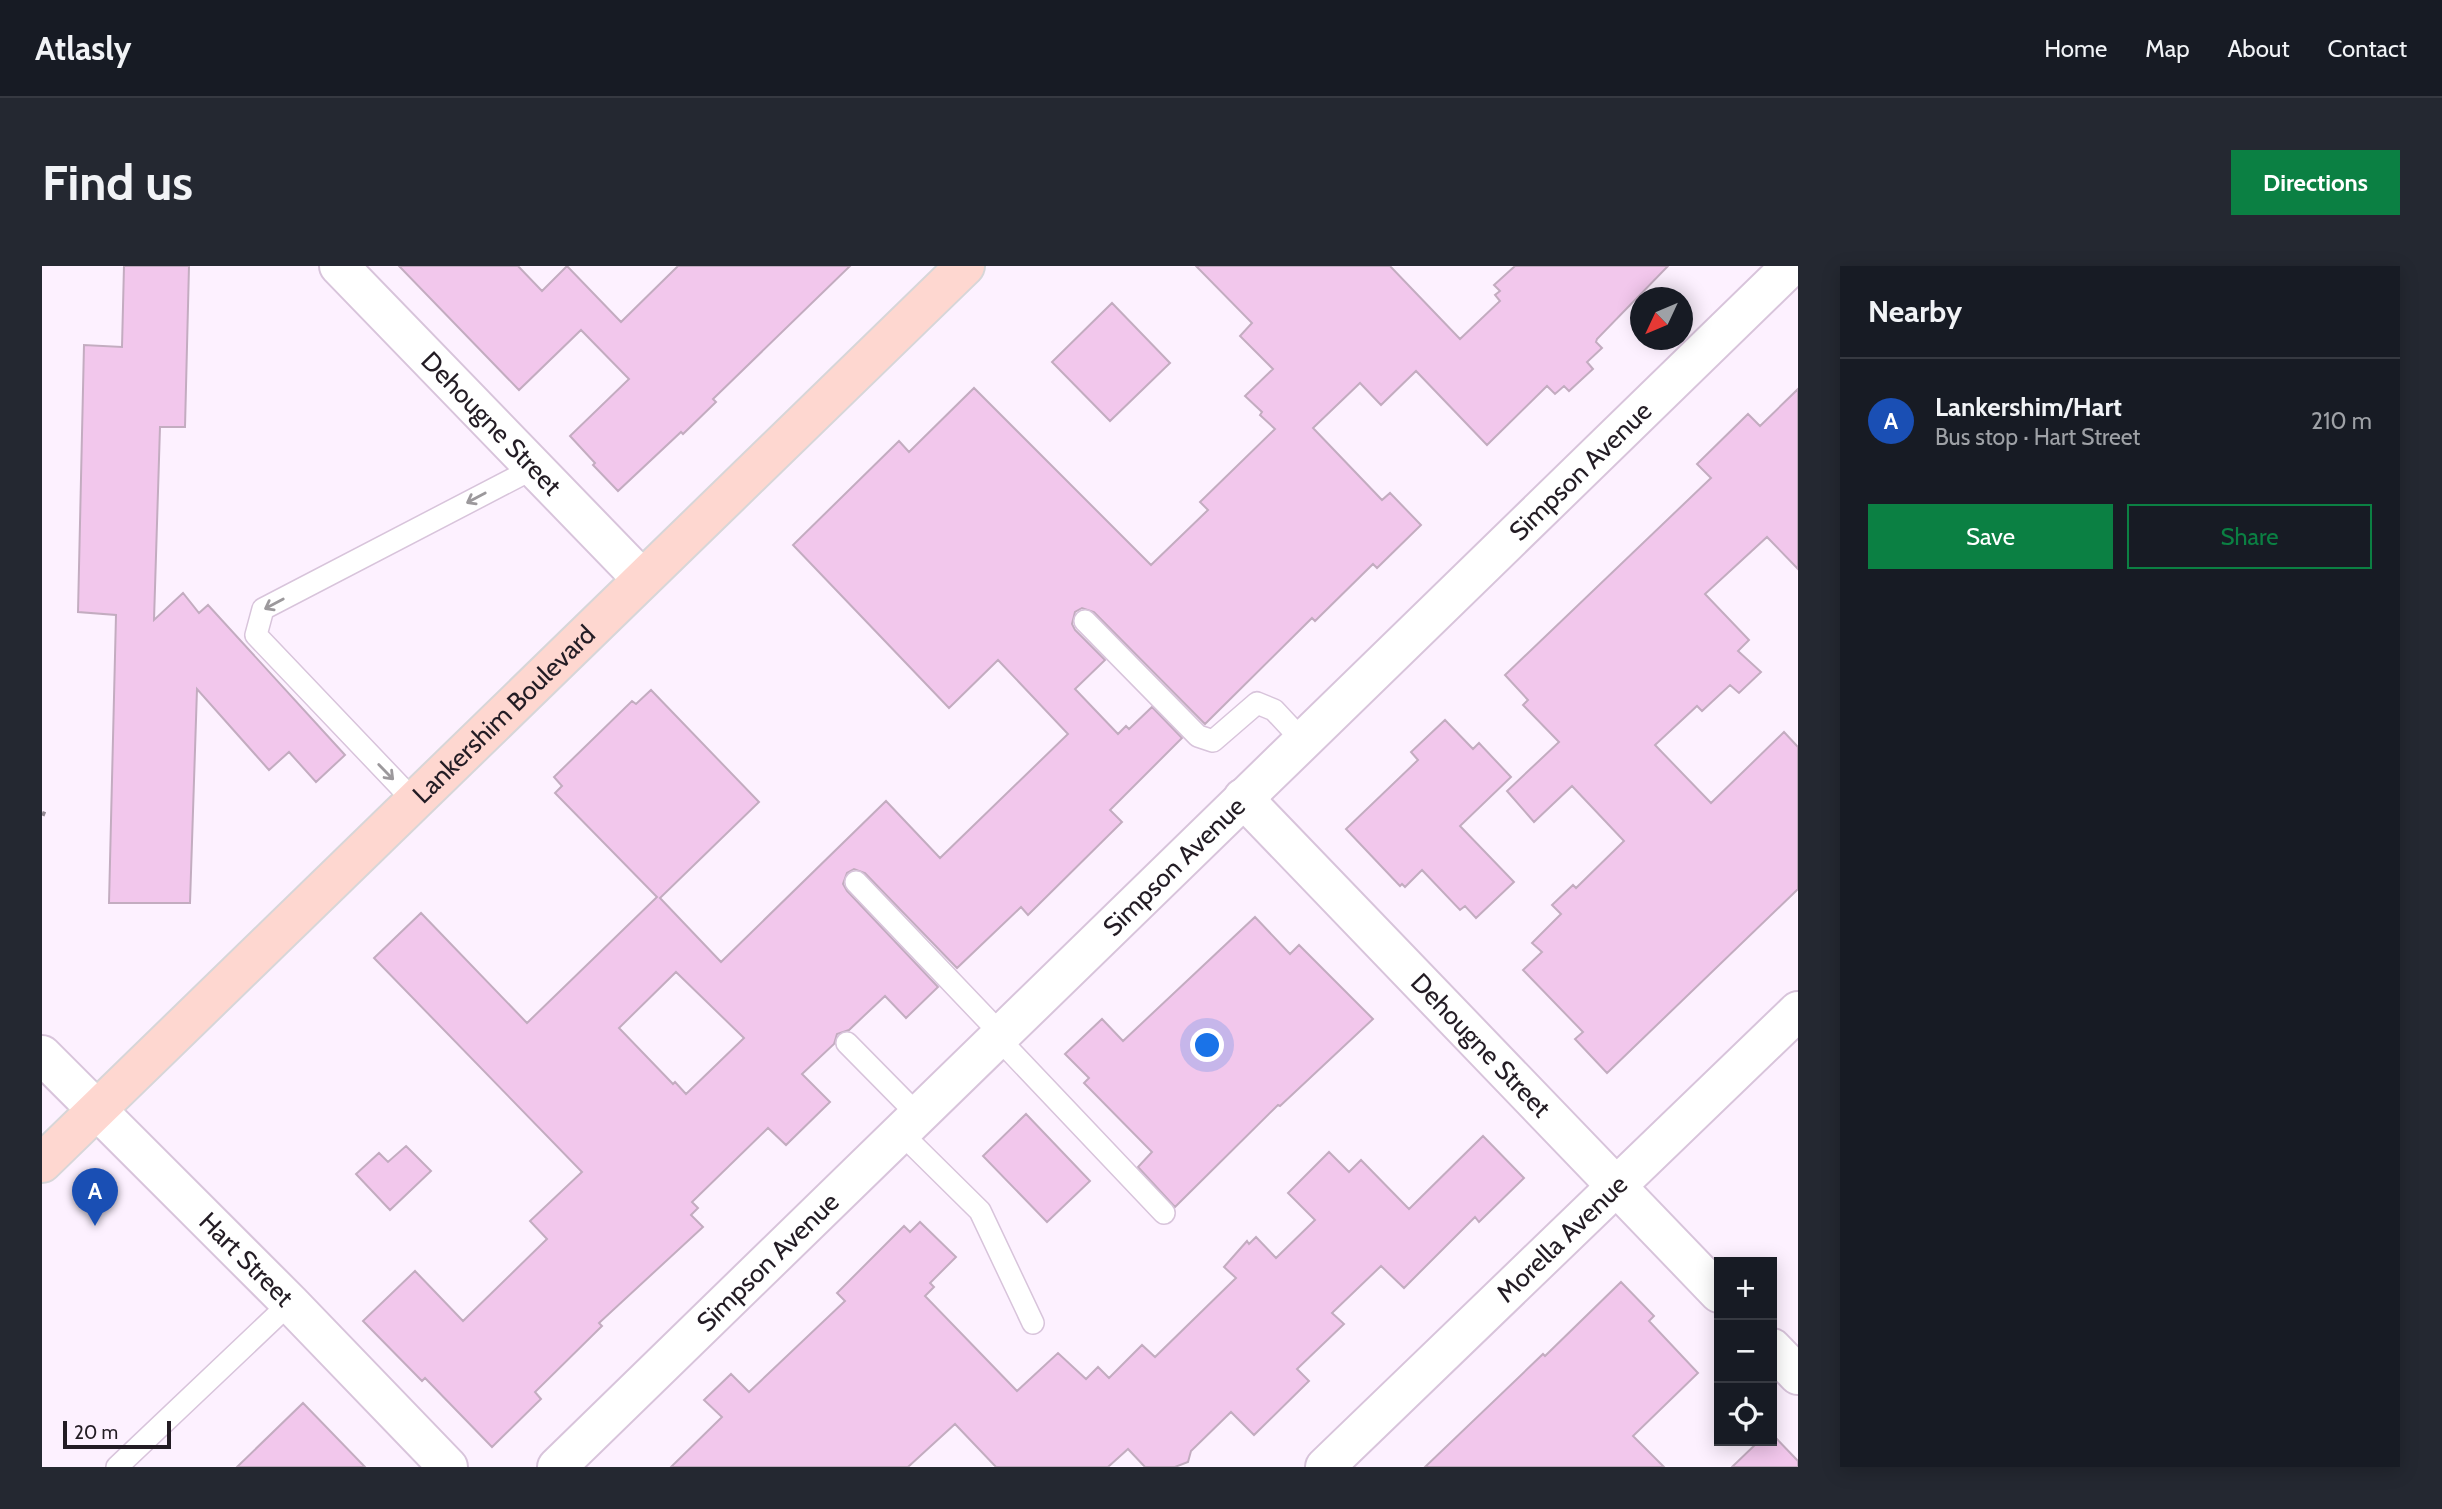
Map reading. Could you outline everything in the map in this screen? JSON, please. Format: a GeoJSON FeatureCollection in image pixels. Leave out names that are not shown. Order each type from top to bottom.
{"type":"FeatureCollection","features":[{"type":"Feature","properties":{"kind":"main road","name":"Lankershim Boulevard"},"geometry":{"type":"LineString","coordinates":[[42,1163],[965,266]]}},
{"type":"Feature","properties":{"kind":"street","name":"Dehougne Street"},"geometry":{"type":"LineString","coordinates":[[339,266],[642,579]]}},
{"type":"Feature","properties":{"kind":"street","name":"Simpson Avenue"},"geometry":{"type":"LineString","coordinates":[[556,1467],[1791,266]]}},
{"type":"Feature","properties":{"kind":"street","name":"Dehougne Street"},"geometry":{"type":"LineString","coordinates":[[1243,798],[1714,1288]]}},
{"type":"Feature","properties":{"kind":"street","name":"Morella Avenue"},"geometry":{"type":"LineString","coordinates":[[1325,1467],[1798,1011]]}},
{"type":"Feature","properties":{"kind":"street","name":"Hart Street"},"geometry":{"type":"LineString","coordinates":[[42,1055],[290,1303],[448,1467]]}},
{"type":"Feature","properties":{"kind":"street"},"geometry":{"type":"LineString","coordinates":[[1777,1353],[1798,1375]]}},
{"type":"Feature","properties":{"kind":"lane"},"geometry":{"type":"LineString","coordinates":[[415,802],[256,635],[263,609],[536,467]]}},
{"type":"Feature","properties":{"kind":"lane"},"geometry":{"type":"LineString","coordinates":[[1085,621],[1198,736],[1213,741],[1256,703],[1274,710],[1302,740]]}},
{"type":"Feature","properties":{"kind":"lane"},"geometry":{"type":"LineString","coordinates":[[856,882],[1164,1213]]}},
{"type":"Feature","properties":{"kind":"lane"},"geometry":{"type":"LineString","coordinates":[[847,1043],[980,1211],[1034,1323]]}},
{"type":"Feature","properties":{"kind":"lane"},"geometry":{"type":"LineString","coordinates":[[117,1467],[290,1303]]}},
{"type":"Feature","properties":{"kind":"building"},"geometry":{"type":"Polygon","coordinates":[[[124,266],[189,266],[185,427],[160,427],[154,620],[183,593],[199,613],[208,605],[345,755],[316,782],[289,752],[269,770],[197,689],[190,903],[109,903],[116,615],[78,612],[84,345],[122,347],[124,266]]]}},
{"type":"Feature","properties":{"kind":"building"},"geometry":{"type":"Polygon","coordinates":[[[399,266],[518,266],[542,291],[567,266],[621,322],[678,266],[850,266],[713,399],[716,402],[618,491],[570,436],[629,379],[581,330],[519,390],[399,266]]]}},
{"type":"Feature","properties":{"kind":"building"},"geometry":{"type":"Polygon","coordinates":[[[1196,266],[1390,266],[1460,339],[1500,301],[1495,295],[1500,291],[1494,285],[1515,266],[1668,266],[1648,287],[1630,287],[1630,305],[1597,339],[1596,342],[1602,348],[1587,362],[1593,369],[1569,391],[1564,386],[1555,394],[1547,386],[1487,445],[1416,371],[1381,405],[1360,383],[1313,428],[1382,500],[1390,493],[1421,525],[1377,568],[1373,564],[1315,621],[1312,618],[1205,724],[1094,612],[1082,608],[1075,612],[1072,624],[1075,630],[1105,660],[1075,689],[1118,734],[1126,726],[1129,729],[1152,707],[1182,738],[1110,810],[1122,822],[1028,915],[1021,907],[957,968],[865,873],[854,869],[847,873],[843,884],[847,891],[938,987],[906,1018],[885,996],[849,1030],[837,1034],[834,1044],[802,1074],[830,1102],[786,1145],[768,1128],[692,1202],[698,1208],[691,1215],[703,1227],[599,1323],[602,1326],[535,1392],[541,1399],[492,1447],[425,1378],[422,1381],[363,1321],[415,1271],[463,1321],[547,1239],[530,1221],[582,1172],[374,958],[421,913],[527,1023],[657,897],[555,793],[562,786],[554,777],[632,701],[636,704],[651,690],[759,802],[660,898],[721,962],[886,801],[940,858],[1068,734],[998,660],[949,708],[793,545],[899,441],[909,452],[974,388],[1151,565],[1208,510],[1200,502],[1275,429],[1245,396],[1273,369],[1240,336],[1252,323],[1196,266]],[[676,972],[619,1028],[686,1094],[744,1038],[676,972]]]}},
{"type":"Feature","properties":{"kind":"building"},"geometry":{"type":"Polygon","coordinates":[[[1112,303],[1170,363],[1110,421],[1052,362],[1112,303]]]}},
{"type":"Feature","properties":{"kind":"building"},"geometry":{"type":"Polygon","coordinates":[[[1798,389],[1798,569],[1767,537],[1705,594],[1749,640],[1738,651],[1761,672],[1739,693],[1730,685],[1702,711],[1697,706],[1655,745],[1711,803],[1784,732],[1798,747],[1798,889],[1607,1073],[1575,1039],[1583,1032],[1523,970],[1542,952],[1532,943],[1561,914],[1552,905],[1573,885],[1576,888],[1624,841],[1572,786],[1534,822],[1507,791],[1559,742],[1523,705],[1528,700],[1505,675],[1711,478],[1697,464],[1748,414],[1760,426],[1798,389]]]}},
{"type":"Feature","properties":{"kind":"building"},"geometry":{"type":"Polygon","coordinates":[[[1445,720],[1473,749],[1479,743],[1511,777],[1460,826],[1514,882],[1476,918],[1465,906],[1460,910],[1422,870],[1405,887],[1402,884],[1400,886],[1346,829],[1418,760],[1411,752],[1445,720]]]}},
{"type":"Feature","properties":{"kind":"building"},"geometry":{"type":"Polygon","coordinates":[[[1255,917],[1290,954],[1299,945],[1373,1019],[1278,1105],[1175,1207],[1138,1167],[1152,1152],[1084,1083],[1089,1078],[1065,1054],[1102,1019],[1123,1041],[1255,917]]]}},
{"type":"Feature","properties":{"kind":"building"},"geometry":{"type":"Polygon","coordinates":[[[1026,1114],[1090,1181],[1047,1222],[983,1156],[1026,1114]]]}},
{"type":"Feature","properties":{"kind":"building"},"geometry":{"type":"Polygon","coordinates":[[[1483,1136],[1524,1178],[1479,1222],[1475,1217],[1404,1288],[1381,1266],[1332,1313],[1344,1324],[1297,1369],[1309,1381],[1254,1435],[1231,1412],[1191,1451],[1188,1462],[1175,1467],[1145,1467],[1128,1449],[1108,1467],[996,1467],[955,1424],[908,1467],[671,1467],[722,1417],[704,1400],[731,1374],[749,1392],[845,1301],[837,1293],[904,1226],[910,1232],[920,1222],[956,1257],[930,1283],[934,1287],[925,1296],[1017,1391],[1058,1353],[1086,1379],[1098,1367],[1109,1378],[1142,1345],[1155,1357],[1236,1278],[1224,1267],[1247,1241],[1249,1244],[1256,1237],[1276,1258],[1315,1220],[1288,1193],[1329,1152],[1349,1172],[1361,1160],[1409,1209],[1483,1136]]]}},
{"type":"Feature","properties":{"kind":"building"},"geometry":{"type":"Polygon","coordinates":[[[406,1146],[431,1171],[390,1210],[356,1174],[379,1153],[388,1162],[406,1146]]]}},
{"type":"Feature","properties":{"kind":"building"},"geometry":{"type":"Polygon","coordinates":[[[1621,1282],[1654,1316],[1649,1321],[1698,1373],[1633,1436],[1664,1467],[1425,1467],[1543,1354],[1545,1356],[1621,1282]]]}},
{"type":"Feature","properties":{"kind":"building"},"geometry":{"type":"Polygon","coordinates":[[[303,1403],[365,1467],[237,1467],[303,1403]]]}},
{"type":"Feature","properties":{"kind":"building"},"geometry":{"type":"Polygon","coordinates":[[[1777,1439],[1798,1461],[1798,1467],[1732,1467],[1754,1446],[1777,1446],[1777,1439]]]}},
{"type":"Feature","properties":{"kind":"place","name":"Lankershim/Hart"},"geometry":{"type":"Point","coordinates":[95,1226]}}]}
